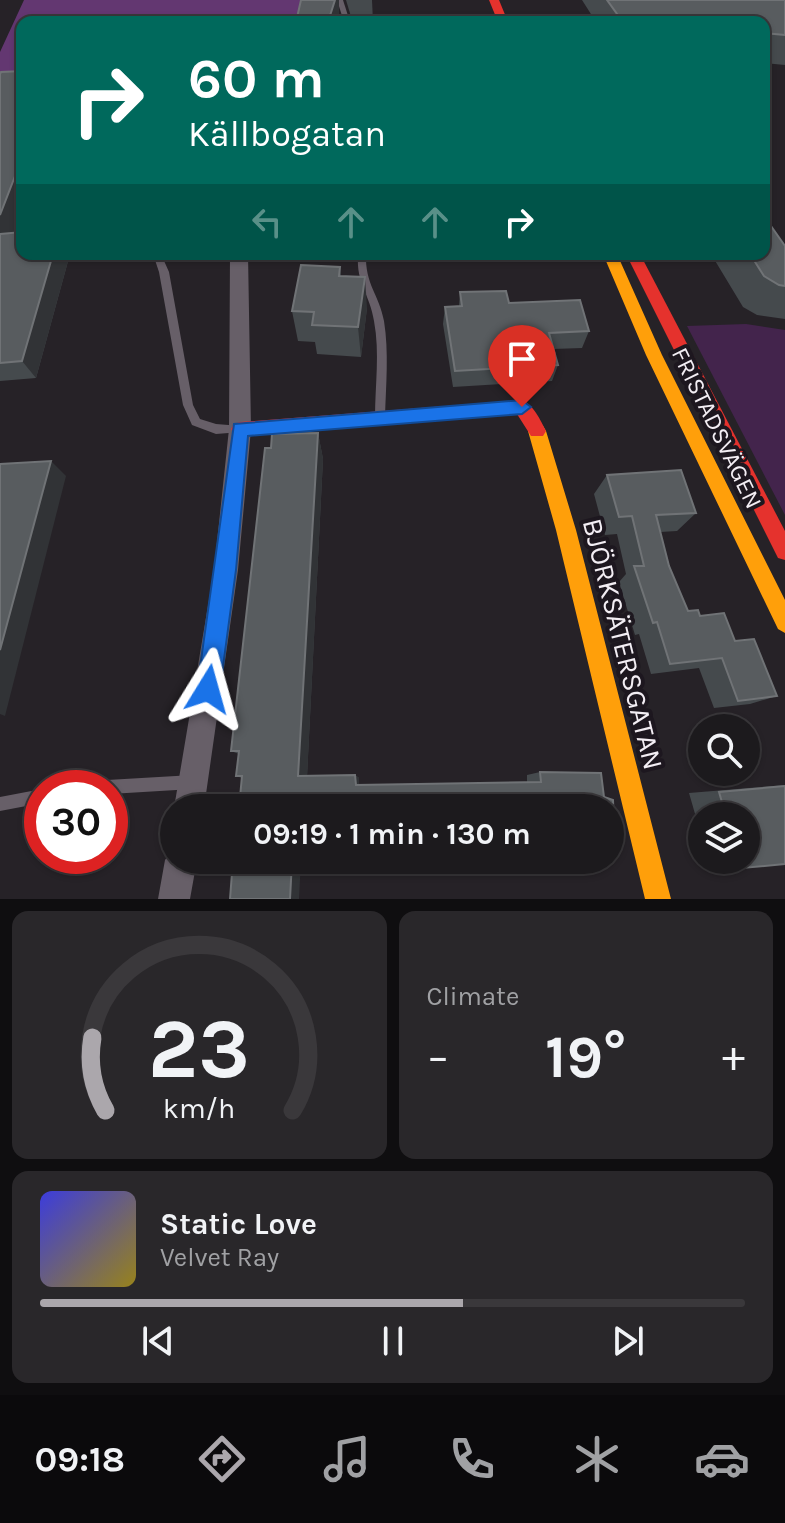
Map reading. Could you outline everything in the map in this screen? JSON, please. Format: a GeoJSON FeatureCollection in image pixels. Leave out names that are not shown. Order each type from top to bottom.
{"type":"FeatureCollection","features":[{"type":"Feature","properties":{"kind":"street"},"geometry":{"type":"LineString","coordinates":[[192,794],[226,570],[240,429],[239,260]]}},
{"type":"Feature","properties":{"kind":"street","name":"FRISTADSVÄGEN"},"geometry":{"type":"LineString","coordinates":[[613,260],[654,355],[785,622]]}},
{"type":"Feature","properties":{"kind":"street","name":"FRISTADSVÄGEN"},"geometry":{"type":"LineString","coordinates":[[636,260],[785,551]]}},
{"type":"Feature","properties":{"kind":"street","name":"BJÖRKSÄTERSGATAN"},"geometry":{"type":"LineString","coordinates":[[380,418],[522,407],[535,424],[566,530],[658,899]]}},
{"type":"Feature","properties":{"kind":"street"},"geometry":{"type":"LineString","coordinates":[[240,429],[380,418]]}},
{"type":"Feature","properties":{"kind":"street"},"geometry":{"type":"LineString","coordinates":[[174,899],[178,874]]}},
{"type":"Feature","properties":{"kind":"lane"},"geometry":{"type":"LineString","coordinates":[[159,260],[188,405],[196,422],[216,429],[240,429]]}},
{"type":"Feature","properties":{"kind":"lane"},"geometry":{"type":"LineString","coordinates":[[361,260],[363,285],[373,298],[379,322],[380,418]]}},
{"type":"Feature","properties":{"kind":"lane"},"geometry":{"type":"LineString","coordinates":[[128,791],[177,794]]}},
{"type":"Feature","properties":{"kind":"lane"},"geometry":{"type":"LineString","coordinates":[[0,804],[24,799]]}},
{"type":"Feature","properties":{"kind":"shaded area"},"geometry":{"type":"Polygon","coordinates":[[[24,0],[318,0],[319,16],[17,16],[24,0]]]}},
{"type":"Feature","properties":{"kind":"shaded area"},"geometry":{"type":"Polygon","coordinates":[[[16,17],[16,77],[0,87],[0,52],[16,17]]]}},
{"type":"Feature","properties":{"kind":"shaded area"},"geometry":{"type":"Polygon","coordinates":[[[746,324],[785,330],[785,515],[687,326],[746,324]]]}},
{"type":"Feature","properties":{"kind":"building"},"geometry":{"type":"Polygon","coordinates":[[[301,0],[335,0],[330,16],[297,16],[301,0]]]}},
{"type":"Feature","properties":{"kind":"building"},"geometry":{"type":"Polygon","coordinates":[[[607,0],[785,0],[785,35],[770,34],[770,16],[619,16],[607,0]]]}},
{"type":"Feature","properties":{"kind":"building"},"geometry":{"type":"Polygon","coordinates":[[[16,71],[16,174],[0,215],[0,74],[16,71]]]}},
{"type":"Feature","properties":{"kind":"building"},"geometry":{"type":"Polygon","coordinates":[[[770,225],[785,246],[785,286],[764,276],[754,260],[770,260],[770,225]]]}},
{"type":"Feature","properties":{"kind":"building"},"geometry":{"type":"Polygon","coordinates":[[[16,233],[16,260],[51,260],[22,361],[0,363],[0,234],[16,233]]]}},
{"type":"Feature","properties":{"kind":"building"},"geometry":{"type":"Polygon","coordinates":[[[301,265],[340,267],[339,276],[365,277],[358,327],[312,325],[314,312],[292,311],[301,265]]]}},
{"type":"Feature","properties":{"kind":"building"},"geometry":{"type":"Polygon","coordinates":[[[506,291],[509,303],[580,300],[589,331],[549,333],[558,365],[455,371],[445,307],[462,306],[460,292],[506,291]]]}},
{"type":"Feature","properties":{"kind":"building"},"geometry":{"type":"Polygon","coordinates":[[[318,433],[298,776],[355,775],[356,785],[541,782],[540,772],[601,773],[604,794],[240,794],[242,776],[236,776],[239,751],[231,751],[265,448],[271,448],[272,434],[318,433]]]}},
{"type":"Feature","properties":{"kind":"building"},"geometry":{"type":"Polygon","coordinates":[[[51,461],[0,650],[0,464],[51,461]]]}},
{"type":"Feature","properties":{"kind":"building"},"geometry":{"type":"Polygon","coordinates":[[[681,470],[696,513],[656,515],[669,566],[688,611],[698,610],[700,616],[724,613],[735,641],[754,639],[777,696],[738,701],[722,658],[670,664],[634,566],[644,566],[632,516],[619,517],[607,475],[681,470]]]}},
{"type":"Feature","properties":{"kind":"building"},"geometry":{"type":"Polygon","coordinates":[[[785,786],[785,864],[760,866],[760,802],[722,802],[719,792],[785,786]]]}},
{"type":"Feature","properties":{"kind":"building"},"geometry":{"type":"Polygon","coordinates":[[[232,874],[291,874],[290,899],[230,899],[232,874]]]}},
{"type":"Feature","properties":{"kind":"traffic: slow"},"geometry":{"type":"LineString","coordinates":[[613,260],[654,355],[785,622]]}},
{"type":"Feature","properties":{"kind":"traffic: slow"},"geometry":{"type":"LineString","coordinates":[[537,431],[566,530],[658,899]]}},
{"type":"Feature","properties":{"kind":"traffic: jam"},"geometry":{"type":"LineString","coordinates":[[494,0],[501,16]]}},
{"type":"Feature","properties":{"kind":"traffic: jam"},"geometry":{"type":"LineString","coordinates":[[636,260],[785,551]]}},
{"type":"Feature","properties":{"kind":"traffic: jam"},"geometry":{"type":"LineString","coordinates":[[240,429],[522,407],[537,431]]}},
{"type":"Feature","properties":{"kind":"route"},"geometry":{"type":"LineString","coordinates":[[208,689],[226,570],[240,429],[522,407]]}}]}
